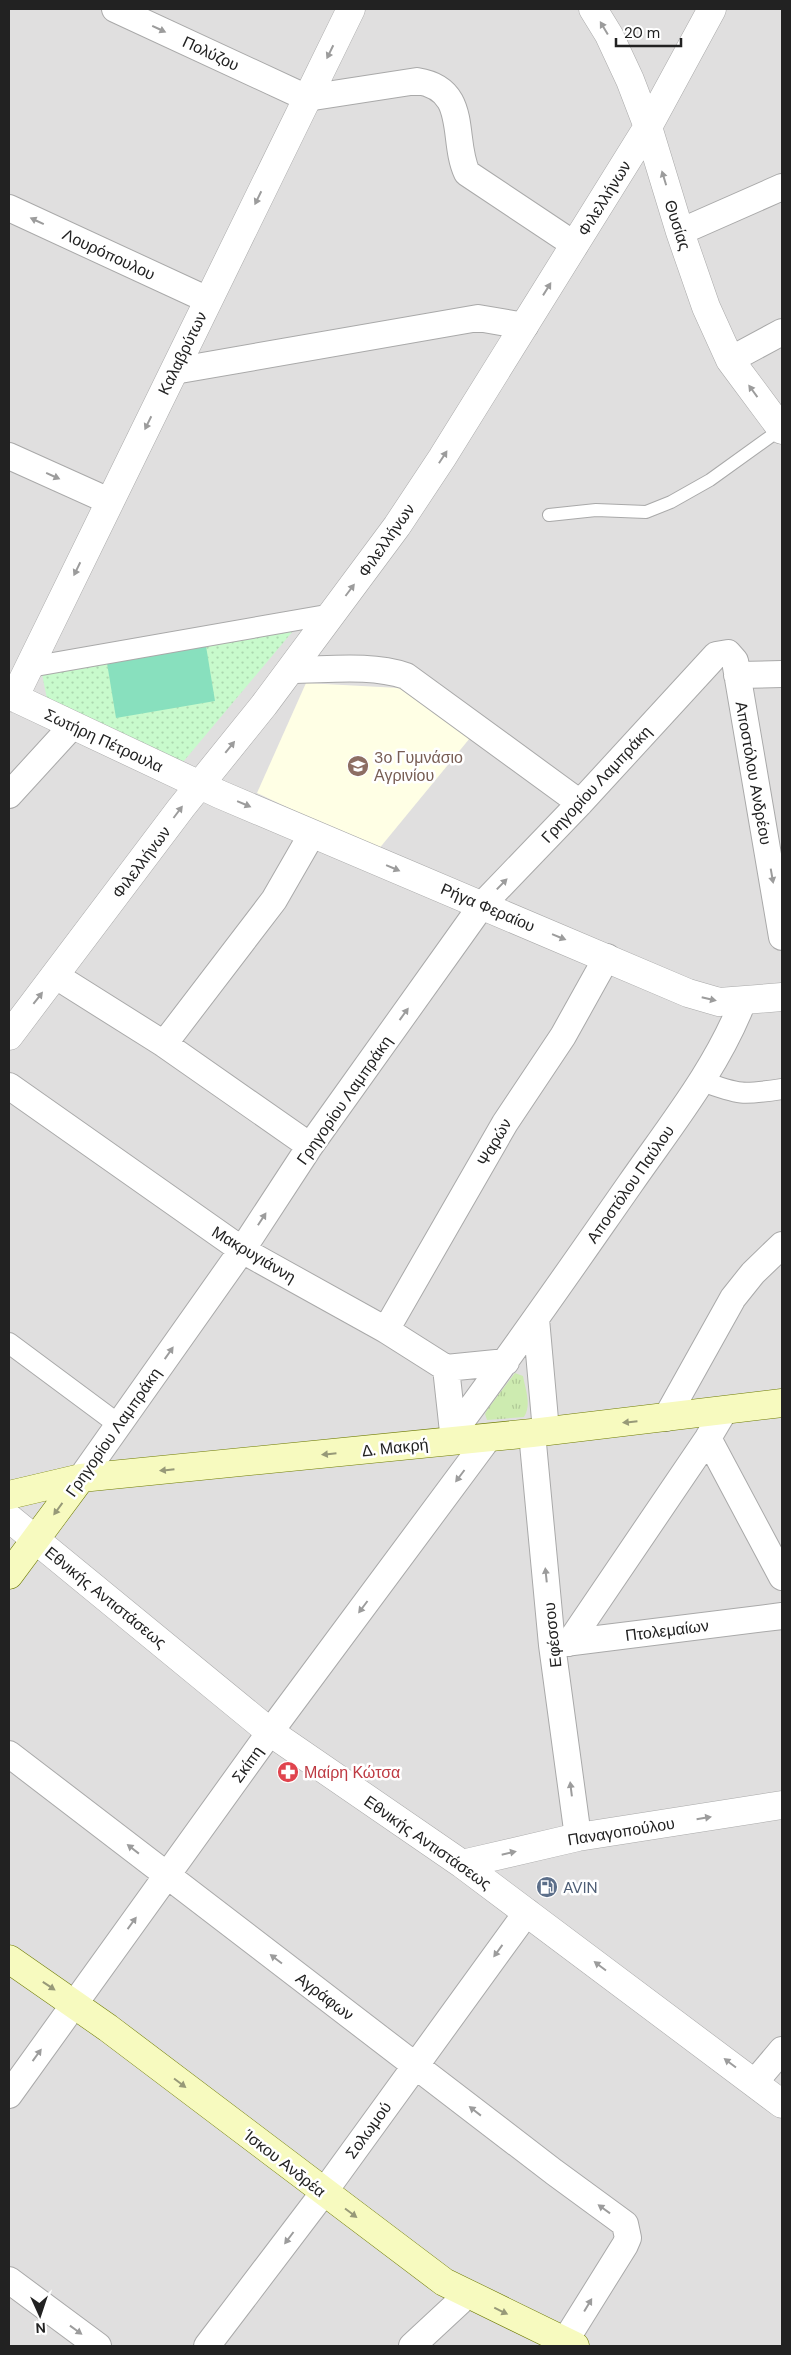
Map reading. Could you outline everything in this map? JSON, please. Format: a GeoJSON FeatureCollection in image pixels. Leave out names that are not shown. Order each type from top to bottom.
{"type":"FeatureCollection","features":[{"type":"Feature","properties":{"kind":"main road","name":"Δ. Μακρή"},"geometry":{"type":"LineString","coordinates":[[9,1494],[81,1478],[454,1436],[489,1437],[539,1432],[782,1403]]}},
{"type":"Feature","properties":{"kind":"main road","name":"Γρηγορίου Λαμπράκη"},"geometry":{"type":"LineString","coordinates":[[9,1575],[81,1478]]}},
{"type":"Feature","properties":{"kind":"main road","name":"Ίσκου Ανδρέα"},"geometry":{"type":"LineString","coordinates":[[9,1959],[74,2004],[444,2282],[567,2345]]}},
{"type":"Feature","properties":{"kind":"street","name":"Πολύζου"},"geometry":{"type":"LineString","coordinates":[[115,9],[308,98]]}},
{"type":"Feature","properties":{"kind":"street","name":"Καλαβρύτων"},"geometry":{"type":"LineString","coordinates":[[11,696],[30,667],[109,501],[351,9]]}},
{"type":"Feature","properties":{"kind":"street","name":"Θυσίας"},"geometry":{"type":"LineString","coordinates":[[593,9],[609,35],[630,80],[648,127],[680,232],[706,307],[730,360],[782,430]]}},
{"type":"Feature","properties":{"kind":"street","name":"Φιλελλήνων"},"geometry":{"type":"LineString","coordinates":[[9,1036],[199,785],[290,670],[402,519],[525,326],[648,127],[679,74],[712,9]]}},
{"type":"Feature","properties":{"kind":"street"},"geometry":{"type":"LineString","coordinates":[[308,98],[417,81],[430,83],[441,90],[449,99],[459,127],[460,160],[467,173],[575,245]]}},
{"type":"Feature","properties":{"kind":"street"},"geometry":{"type":"LineString","coordinates":[[680,232],[782,187]]}},
{"type":"Feature","properties":{"kind":"street","name":"Λουρόπουλου"},"geometry":{"type":"LineString","coordinates":[[9,208],[208,300]]}},
{"type":"Feature","properties":{"kind":"street"},"geometry":{"type":"LineString","coordinates":[[174,371],[478,318],[525,326]]}},
{"type":"Feature","properties":{"kind":"street"},"geometry":{"type":"LineString","coordinates":[[730,360],[782,332]]}},
{"type":"Feature","properties":{"kind":"street"},"geometry":{"type":"LineString","coordinates":[[9,456],[109,501]]}},
{"type":"Feature","properties":{"kind":"street"},"geometry":{"type":"LineString","coordinates":[[30,667],[332,614]]}},
{"type":"Feature","properties":{"kind":"street","name":"Αποστόλου Ανδρέου"},"geometry":{"type":"LineString","coordinates":[[716,655],[728,653],[735,661],[782,936]]}},
{"type":"Feature","properties":{"kind":"street","name":"Γρηγορίου Λαμπράκη"},"geometry":{"type":"LineString","coordinates":[[81,1478],[242,1250],[310,1146],[482,905],[580,803],[716,655]]}},
{"type":"Feature","properties":{"kind":"street"},"geometry":{"type":"LineString","coordinates":[[290,670],[391,671],[406,676],[580,803]]}},
{"type":"Feature","properties":{"kind":"street"},"geometry":{"type":"LineString","coordinates":[[737,675],[782,674]]}},
{"type":"Feature","properties":{"kind":"street","name":"Σωτήρη Πέτρουλα"},"geometry":{"type":"LineString","coordinates":[[11,696],[199,785]]}},
{"type":"Feature","properties":{"kind":"street"},"geometry":{"type":"LineString","coordinates":[[9,794],[73,725]]}},
{"type":"Feature","properties":{"kind":"street","name":"Ρήγα Φεραίου"},"geometry":{"type":"LineString","coordinates":[[199,785],[701,997],[719,1002],[782,997]]}},
{"type":"Feature","properties":{"kind":"street"},"geometry":{"type":"LineString","coordinates":[[164,1044],[274,900],[312,834]]}},
{"type":"Feature","properties":{"kind":"street","name":"Ψαρών"},"geometry":{"type":"LineString","coordinates":[[386,1330],[505,1123],[563,1036],[607,957]]}},
{"type":"Feature","properties":{"kind":"street"},"geometry":{"type":"LineString","coordinates":[[56,976],[164,1044],[310,1146]]}},
{"type":"Feature","properties":{"kind":"street","name":"Αποστόλου Παύλου"},"geometry":{"type":"LineString","coordinates":[[454,1436],[702,1081],[734,1024],[744,1001]]}},
{"type":"Feature","properties":{"kind":"street"},"geometry":{"type":"LineString","coordinates":[[702,1081],[734,1093],[748,1095],[782,1089]]}},
{"type":"Feature","properties":{"kind":"street","name":"Μακρυγιάννη"},"geometry":{"type":"LineString","coordinates":[[9,1086],[242,1250],[386,1330],[446,1368]]}},
{"type":"Feature","properties":{"kind":"street"},"geometry":{"type":"LineString","coordinates":[[666,1418],[733,1298],[753,1273],[782,1245]]}},
{"type":"Feature","properties":{"kind":"street","name":"Εφέσσου"},"geometry":{"type":"LineString","coordinates":[[536,1319],[539,1432],[561,1644],[578,1837]]}},
{"type":"Feature","properties":{"kind":"street"},"geometry":{"type":"LineString","coordinates":[[9,1342],[118,1424]]}},
{"type":"Feature","properties":{"kind":"street"},"geometry":{"type":"LineString","coordinates":[[454,1436],[446,1368],[506,1362]]}},
{"type":"Feature","properties":{"kind":"street"},"geometry":{"type":"LineString","coordinates":[[561,1644],[708,1438],[724,1410]]}},
{"type":"Feature","properties":{"kind":"street","name":"Σκίπη"},"geometry":{"type":"LineString","coordinates":[[9,2094],[270,1732],[489,1437]]}},
{"type":"Feature","properties":{"kind":"street"},"geometry":{"type":"LineString","coordinates":[[708,1438],[782,1577]]}},
{"type":"Feature","properties":{"kind":"street","name":"Εθνικής Αντιστάσεως"},"geometry":{"type":"LineString","coordinates":[[9,1518],[270,1732],[462,1864],[782,2104]]}},
{"type":"Feature","properties":{"kind":"street","name":"Πτολεμαίων"},"geometry":{"type":"LineString","coordinates":[[561,1644],[782,1616]]}},
{"type":"Feature","properties":{"kind":"street","name":"Αγράφων"},"geometry":{"type":"LineString","coordinates":[[9,1754],[554,2172],[626,2224],[628,2238],[625,2246],[567,2345]]}},
{"type":"Feature","properties":{"kind":"street","name":"Παναγοπούλου"},"geometry":{"type":"LineString","coordinates":[[462,1864],[578,1837],[782,1806]]}},
{"type":"Feature","properties":{"kind":"street","name":"Σολωμού"},"geometry":{"type":"LineString","coordinates":[[207,2346],[324,2192],[527,1912]]}},
{"type":"Feature","properties":{"kind":"street"},"geometry":{"type":"LineString","coordinates":[[755,2082],[782,2050]]}},
{"type":"Feature","properties":{"kind":"street"},"geometry":{"type":"LineString","coordinates":[[9,2280],[98,2346]]}},
{"type":"Feature","properties":{"kind":"street"},"geometry":{"type":"LineString","coordinates":[[412,2346],[467,2295]]}},
{"type":"Feature","properties":{"kind":"lane"},"geometry":{"type":"LineString","coordinates":[[549,515],[596,510],[646,512],[671,502],[710,480],[782,430]]}},
{"type":"Feature","properties":{"kind":"shaded area"},"geometry":{"type":"Polygon","coordinates":[[[9,9],[782,9],[782,2346],[9,2346],[9,9]]]}},
{"type":"Feature","properties":{"kind":"shaded area","name":"3ο Γυμνάσιο Αγρινίου"},"geometry":{"type":"Polygon","coordinates":[[[306,683],[399,688],[470,738],[378,850],[257,793],[306,683]]]}},
{"type":"Feature","properties":{"kind":"green space"},"geometry":{"type":"Polygon","coordinates":[[[293,631],[183,762],[47,699],[42,674],[293,631]]]}},
{"type":"Feature","properties":{"kind":"green space"},"geometry":{"type":"Polygon","coordinates":[[[206,646],[215,701],[116,718],[107,663],[206,646]]]}},
{"type":"Feature","properties":{"kind":"green space"},"geometry":{"type":"Polygon","coordinates":[[[515,1373],[523,1376],[528,1402],[524,1417],[487,1420],[485,1414],[487,1410],[515,1373]]]}},
{"type":"Feature","properties":{"kind":"place","name":"3ο Γυμνάσιο Αγρινίου"},"geometry":{"type":"Point","coordinates":[358,766]}},
{"type":"Feature","properties":{"kind":"place","name":"Μαίρη Κώτσα"},"geometry":{"type":"Point","coordinates":[288,1772]}},
{"type":"Feature","properties":{"kind":"place","name":"AVIN"},"geometry":{"type":"Point","coordinates":[547,1887]}}]}
